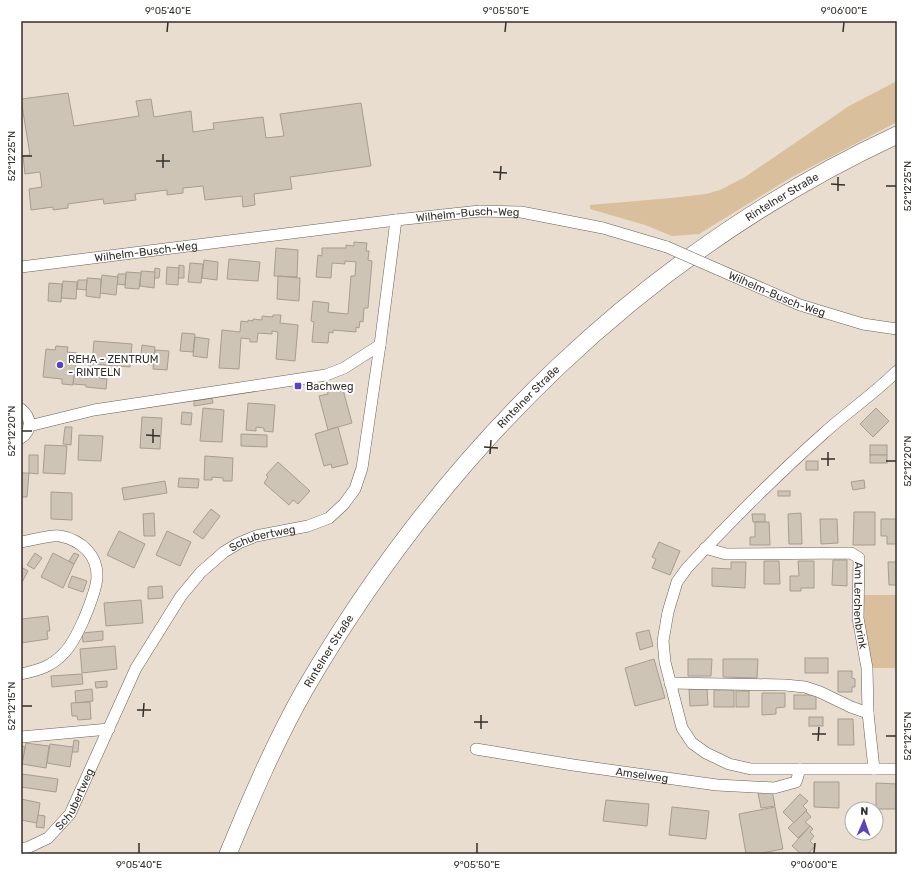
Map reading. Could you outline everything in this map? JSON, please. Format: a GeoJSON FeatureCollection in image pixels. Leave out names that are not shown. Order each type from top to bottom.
{"type":"FeatureCollection","features":[{"type":"Feature","properties":{"kind":"main road","name":"Rintelner Straße"},"geometry":{"type":"LineString","coordinates":[[228,854],[243,816],[271,756],[304,692],[338,635],[406,536],[482,443],[526,397],[572,353],[622,309],[679,265],[728,230],[784,195],[839,164],[897,135]]}},
{"type":"Feature","properties":{"kind":"street","name":"Wilhelm-Busch-Weg"},"geometry":{"type":"LineString","coordinates":[[21,267],[396,220],[480,211],[521,212],[604,228],[667,247],[800,305],[863,324],[897,330]]}},
{"type":"Feature","properties":{"kind":"street"},"geometry":{"type":"LineString","coordinates":[[29,426],[94,410],[326,374],[344,368],[380,345],[396,220]]}},
{"type":"Feature","properties":{"kind":"street","name":"Schubertweg"},"geometry":{"type":"LineString","coordinates":[[21,849],[48,838],[70,814],[140,661],[181,596],[201,572],[224,552],[239,543],[256,536],[308,526],[329,518],[344,504],[355,489],[362,468],[380,345]]}},
{"type":"Feature","properties":{"kind":"street"},"geometry":{"type":"LineString","coordinates":[[897,371],[880,388],[826,431],[783,469],[687,568],[677,582],[668,612],[663,641],[665,662],[682,728],[692,743],[706,753],[728,764],[751,769],[897,769]]}},
{"type":"Feature","properties":{"kind":"street"},"geometry":{"type":"LineString","coordinates":[[21,409],[26,413],[29,420],[28,431],[21,438]]}},
{"type":"Feature","properties":{"kind":"street"},"geometry":{"type":"LineString","coordinates":[[21,542],[59,535],[74,540],[87,549],[95,563],[97,578],[90,606],[79,630],[64,653],[44,669],[21,674]]}},
{"type":"Feature","properties":{"kind":"street","name":"Am Lerchenbrink"},"geometry":{"type":"LineString","coordinates":[[705,548],[726,554],[851,553],[859,558],[858,618],[867,668],[868,713],[874,769]]}},
{"type":"Feature","properties":{"kind":"street"},"geometry":{"type":"LineString","coordinates":[[670,683],[785,685],[805,688],[820,692],[851,707],[868,713]]}},
{"type":"Feature","properties":{"kind":"street"},"geometry":{"type":"LineString","coordinates":[[21,737],[109,729]]}},
{"type":"Feature","properties":{"kind":"street","name":"Amselweg"},"geometry":{"type":"LineString","coordinates":[[476,749],[573,765],[718,785],[774,788],[796,782],[800,770]]}},
{"type":"Feature","properties":{"kind":"shaded area"},"geometry":{"type":"Polygon","coordinates":[[[897,81],[897,122],[790,178],[699,234],[672,236],[645,225],[590,209],[590,205],[706,194],[720,190],[745,177],[849,106],[897,81]]]}},
{"type":"Feature","properties":{"kind":"shaded area"},"geometry":{"type":"Polygon","coordinates":[[[858,595],[897,595],[897,668],[867,668],[858,595]]]}},
{"type":"Feature","properties":{"kind":"building"},"geometry":{"type":"Polygon","coordinates":[[[68,93],[74,126],[139,116],[136,101],[151,99],[154,117],[191,111],[193,132],[214,129],[213,123],[263,117],[266,138],[284,136],[280,114],[361,103],[371,166],[290,177],[292,189],[254,194],[255,205],[243,207],[242,196],[205,200],[203,186],[183,188],[183,193],[167,195],[167,190],[135,194],[136,200],[104,204],[103,199],[68,204],[68,208],[53,210],[53,207],[31,210],[29,189],[42,187],[40,172],[25,174],[23,156],[30,155],[21,99],[68,93]]]}},
{"type":"Feature","properties":{"kind":"building"},"geometry":{"type":"Polygon","coordinates":[[[354,242],[367,243],[366,251],[369,251],[368,260],[372,261],[368,308],[364,308],[363,322],[360,321],[359,328],[356,327],[356,332],[333,330],[333,333],[329,332],[328,343],[312,342],[314,322],[311,321],[313,301],[329,303],[328,312],[348,314],[351,276],[355,276],[356,262],[345,261],[345,264],[332,263],[331,278],[316,277],[318,255],[322,256],[322,248],[346,248],[346,245],[354,246],[354,242]]]}},
{"type":"Feature","properties":{"kind":"building"},"geometry":{"type":"Polygon","coordinates":[[[276,248],[298,250],[297,277],[274,276],[276,248]]]}},
{"type":"Feature","properties":{"kind":"building"},"geometry":{"type":"Polygon","coordinates":[[[229,259],[260,262],[258,281],[227,279],[229,259]]]}},
{"type":"Feature","properties":{"kind":"building"},"geometry":{"type":"Polygon","coordinates":[[[204,260],[218,262],[217,280],[202,278],[204,260]]]}},
{"type":"Feature","properties":{"kind":"building"},"geometry":{"type":"Polygon","coordinates":[[[190,263],[203,264],[201,283],[188,282],[190,263]]]}},
{"type":"Feature","properties":{"kind":"building"},"geometry":{"type":"Polygon","coordinates":[[[179,265],[184,266],[184,278],[178,278],[179,265]]]}},
{"type":"Feature","properties":{"kind":"building"},"geometry":{"type":"Polygon","coordinates":[[[167,267],[179,268],[178,285],[166,284],[167,267]]]}},
{"type":"Feature","properties":{"kind":"building"},"geometry":{"type":"Polygon","coordinates":[[[155,268],[160,269],[159,278],[154,278],[155,268]]]}},
{"type":"Feature","properties":{"kind":"building"},"geometry":{"type":"Polygon","coordinates":[[[141,271],[155,272],[154,288],[140,286],[141,271]]]}},
{"type":"Feature","properties":{"kind":"building"},"geometry":{"type":"Polygon","coordinates":[[[126,272],[141,273],[139,289],[125,288],[126,272]]]}},
{"type":"Feature","properties":{"kind":"building"},"geometry":{"type":"Polygon","coordinates":[[[118,274],[126,274],[125,285],[117,284],[118,274]]]}},
{"type":"Feature","properties":{"kind":"building"},"geometry":{"type":"Polygon","coordinates":[[[102,275],[118,277],[116,295],[100,293],[102,275]]]}},
{"type":"Feature","properties":{"kind":"building"},"geometry":{"type":"Polygon","coordinates":[[[278,276],[300,278],[299,301],[277,299],[278,276]]]}},
{"type":"Feature","properties":{"kind":"building"},"geometry":{"type":"Polygon","coordinates":[[[87,278],[101,279],[100,298],[86,296],[87,278]]]}},
{"type":"Feature","properties":{"kind":"building"},"geometry":{"type":"Polygon","coordinates":[[[78,280],[87,280],[86,290],[77,289],[78,280]]]}},
{"type":"Feature","properties":{"kind":"building"},"geometry":{"type":"Polygon","coordinates":[[[63,281],[77,282],[76,299],[61,298],[63,281]]]}},
{"type":"Feature","properties":{"kind":"building"},"geometry":{"type":"Polygon","coordinates":[[[49,283],[62,284],[61,302],[48,301],[49,283]]]}},
{"type":"Feature","properties":{"kind":"building"},"geometry":{"type":"Polygon","coordinates":[[[273,315],[281,315],[280,323],[298,325],[295,361],[276,359],[278,332],[272,331],[272,334],[258,333],[257,342],[250,342],[250,339],[241,338],[239,369],[219,368],[222,330],[240,332],[241,321],[248,322],[248,320],[253,321],[253,319],[262,320],[262,316],[273,317],[273,315]]]}},
{"type":"Feature","properties":{"kind":"building"},"geometry":{"type":"Polygon","coordinates":[[[182,333],[195,334],[193,352],[180,351],[182,333]]]}},
{"type":"Feature","properties":{"kind":"building"},"geometry":{"type":"Polygon","coordinates":[[[195,337],[209,339],[207,358],[193,356],[195,337]]]}},
{"type":"Feature","properties":{"kind":"building"},"geometry":{"type":"Polygon","coordinates":[[[94,341],[132,344],[130,367],[92,364],[94,341]]]}},
{"type":"Feature","properties":{"kind":"building"},"geometry":{"type":"Polygon","coordinates":[[[142,345],[155,347],[153,365],[140,363],[142,345]]]}},
{"type":"Feature","properties":{"kind":"building","name":"REHA - ZENTRUM - RINTELN"},"geometry":{"type":"Polygon","coordinates":[[[56,346],[68,347],[67,352],[77,353],[73,385],[62,384],[62,379],[43,377],[46,349],[55,350],[56,346]]]}},
{"type":"Feature","properties":{"kind":"building"},"geometry":{"type":"Polygon","coordinates":[[[155,350],[169,351],[167,370],[153,369],[155,350]]]}},
{"type":"Feature","properties":{"kind":"building"},"geometry":{"type":"Polygon","coordinates":[[[88,366],[100,367],[99,378],[107,379],[106,389],[73,384],[74,376],[87,378],[88,366]]]}},
{"type":"Feature","properties":{"kind":"building"},"geometry":{"type":"Polygon","coordinates":[[[342,386],[352,423],[328,430],[319,396],[328,394],[327,390],[342,386]]]}},
{"type":"Feature","properties":{"kind":"building"},"geometry":{"type":"Polygon","coordinates":[[[212,398],[213,403],[194,406],[194,401],[212,398]]]}},
{"type":"Feature","properties":{"kind":"building"},"geometry":{"type":"Polygon","coordinates":[[[248,403],[275,405],[273,432],[264,431],[264,428],[256,427],[256,431],[246,430],[248,403]]]}},
{"type":"Feature","properties":{"kind":"building"},"geometry":{"type":"Polygon","coordinates":[[[203,408],[224,410],[222,442],[200,441],[203,408]]]}},
{"type":"Feature","properties":{"kind":"building"},"geometry":{"type":"Polygon","coordinates":[[[876,408],[889,421],[873,437],[860,424],[876,408]]]}},
{"type":"Feature","properties":{"kind":"building"},"geometry":{"type":"Polygon","coordinates":[[[182,412],[192,413],[191,425],[181,424],[182,412]]]}},
{"type":"Feature","properties":{"kind":"building"},"geometry":{"type":"Polygon","coordinates":[[[142,417],[162,418],[160,449],[140,448],[142,417]]]}},
{"type":"Feature","properties":{"kind":"building"},"geometry":{"type":"Polygon","coordinates":[[[65,427],[72,427],[71,445],[63,444],[65,427]]]}},
{"type":"Feature","properties":{"kind":"building"},"geometry":{"type":"Polygon","coordinates":[[[338,427],[348,464],[332,468],[331,464],[324,466],[315,434],[338,427]]]}},
{"type":"Feature","properties":{"kind":"building"},"geometry":{"type":"Polygon","coordinates":[[[241,434],[267,435],[267,447],[241,446],[241,434]]]}},
{"type":"Feature","properties":{"kind":"building"},"geometry":{"type":"Polygon","coordinates":[[[79,435],[103,436],[101,461],[78,460],[79,435]]]}},
{"type":"Feature","properties":{"kind":"building"},"geometry":{"type":"Polygon","coordinates":[[[45,445],[67,446],[65,474],[43,473],[45,445]]]}},
{"type":"Feature","properties":{"kind":"building"},"geometry":{"type":"Polygon","coordinates":[[[870,445],[887,445],[887,455],[870,455],[870,445]]]}},
{"type":"Feature","properties":{"kind":"building"},"geometry":{"type":"Polygon","coordinates":[[[29,455],[38,455],[38,474],[29,473],[29,455]]]}},
{"type":"Feature","properties":{"kind":"building"},"geometry":{"type":"Polygon","coordinates":[[[870,455],[887,455],[887,463],[870,463],[870,455]]]}},
{"type":"Feature","properties":{"kind":"building"},"geometry":{"type":"Polygon","coordinates":[[[205,456],[233,458],[232,481],[223,481],[223,478],[212,477],[212,480],[204,480],[205,456]]]}},
{"type":"Feature","properties":{"kind":"building"},"geometry":{"type":"Polygon","coordinates":[[[806,461],[818,461],[818,470],[806,470],[806,461]]]}},
{"type":"Feature","properties":{"kind":"building"},"geometry":{"type":"Polygon","coordinates":[[[278,462],[310,491],[298,504],[293,500],[289,505],[264,483],[268,477],[266,475],[278,462]]]}},
{"type":"Feature","properties":{"kind":"building"},"geometry":{"type":"Polygon","coordinates":[[[21,473],[29,473],[27,497],[21,497],[21,473]]]}},
{"type":"Feature","properties":{"kind":"building"},"geometry":{"type":"Polygon","coordinates":[[[179,478],[199,479],[198,488],[178,487],[179,478]]]}},
{"type":"Feature","properties":{"kind":"building"},"geometry":{"type":"Polygon","coordinates":[[[864,480],[865,488],[853,490],[851,482],[864,480]]]}},
{"type":"Feature","properties":{"kind":"building"},"geometry":{"type":"Polygon","coordinates":[[[165,481],[167,493],[124,500],[122,488],[165,481]]]}},
{"type":"Feature","properties":{"kind":"building"},"geometry":{"type":"Polygon","coordinates":[[[778,491],[790,491],[790,496],[778,496],[778,491]]]}},
{"type":"Feature","properties":{"kind":"building"},"geometry":{"type":"Polygon","coordinates":[[[51,492],[72,493],[72,520],[51,519],[51,492]]]}},
{"type":"Feature","properties":{"kind":"building"},"geometry":{"type":"Polygon","coordinates":[[[211,509],[220,516],[203,539],[193,532],[211,509]]]}},
{"type":"Feature","properties":{"kind":"building"},"geometry":{"type":"Polygon","coordinates":[[[854,512],[875,512],[875,545],[853,545],[854,512]]]}},
{"type":"Feature","properties":{"kind":"building"},"geometry":{"type":"Polygon","coordinates":[[[154,513],[155,536],[144,536],[143,514],[154,513]]]}},
{"type":"Feature","properties":{"kind":"building"},"geometry":{"type":"Polygon","coordinates":[[[801,513],[802,544],[789,544],[788,514],[801,513]]]}},
{"type":"Feature","properties":{"kind":"building"},"geometry":{"type":"Polygon","coordinates":[[[752,514],[765,514],[765,522],[753,522],[752,514]]]}},
{"type":"Feature","properties":{"kind":"building"},"geometry":{"type":"Polygon","coordinates":[[[820,519],[837,519],[838,543],[821,544],[820,519]]]}},
{"type":"Feature","properties":{"kind":"building"},"geometry":{"type":"Polygon","coordinates":[[[881,519],[897,519],[897,544],[887,544],[887,536],[881,536],[881,519]]]}},
{"type":"Feature","properties":{"kind":"building"},"geometry":{"type":"Polygon","coordinates":[[[755,522],[769,522],[770,545],[750,545],[750,537],[755,537],[755,522]]]}},
{"type":"Feature","properties":{"kind":"building"},"geometry":{"type":"Polygon","coordinates":[[[119,531],[145,544],[134,568],[107,555],[119,531]]]}},
{"type":"Feature","properties":{"kind":"building"},"geometry":{"type":"Polygon","coordinates":[[[167,531],[191,542],[180,566],[156,555],[167,531]]]}},
{"type":"Feature","properties":{"kind":"building"},"geometry":{"type":"Polygon","coordinates":[[[659,542],[680,551],[670,575],[652,568],[656,559],[652,557],[659,542]]]}},
{"type":"Feature","properties":{"kind":"building"},"geometry":{"type":"Polygon","coordinates":[[[35,553],[42,558],[34,569],[27,565],[35,553]]]}},
{"type":"Feature","properties":{"kind":"building"},"geometry":{"type":"Polygon","coordinates":[[[53,553],[74,564],[63,588],[41,577],[53,553]]]}},
{"type":"Feature","properties":{"kind":"building"},"geometry":{"type":"Polygon","coordinates":[[[74,553],[79,555],[74,564],[69,561],[74,553]]]}},
{"type":"Feature","properties":{"kind":"building"},"geometry":{"type":"Polygon","coordinates":[[[833,560],[847,560],[847,586],[832,585],[833,560]]]}},
{"type":"Feature","properties":{"kind":"building"},"geometry":{"type":"Polygon","coordinates":[[[764,561],[779,561],[780,584],[764,584],[764,561]]]}},
{"type":"Feature","properties":{"kind":"building"},"geometry":{"type":"Polygon","coordinates":[[[798,561],[814,561],[814,588],[801,588],[801,591],[790,591],[790,576],[799,576],[798,561]]]}},
{"type":"Feature","properties":{"kind":"building"},"geometry":{"type":"Polygon","coordinates":[[[731,562],[746,562],[745,588],[712,586],[712,568],[731,569],[731,562]]]}},
{"type":"Feature","properties":{"kind":"building"},"geometry":{"type":"Polygon","coordinates":[[[888,562],[897,562],[897,585],[889,585],[888,562]]]}},
{"type":"Feature","properties":{"kind":"building"},"geometry":{"type":"Polygon","coordinates":[[[21,567],[28,571],[21,584],[21,567]]]}},
{"type":"Feature","properties":{"kind":"building"},"geometry":{"type":"Polygon","coordinates":[[[72,576],[87,581],[83,592],[68,587],[72,576]]]}},
{"type":"Feature","properties":{"kind":"building"},"geometry":{"type":"Polygon","coordinates":[[[162,586],[163,598],[148,599],[148,587],[162,586]]]}},
{"type":"Feature","properties":{"kind":"building"},"geometry":{"type":"Polygon","coordinates":[[[141,600],[143,623],[106,626],[104,603],[141,600]]]}},
{"type":"Feature","properties":{"kind":"building"},"geometry":{"type":"Polygon","coordinates":[[[48,616],[50,631],[47,631],[48,639],[21,643],[21,619],[48,616]]]}},
{"type":"Feature","properties":{"kind":"building"},"geometry":{"type":"Polygon","coordinates":[[[649,630],[653,646],[640,650],[636,633],[649,630]]]}},
{"type":"Feature","properties":{"kind":"building"},"geometry":{"type":"Polygon","coordinates":[[[103,631],[103,640],[83,642],[82,633],[103,631]]]}},
{"type":"Feature","properties":{"kind":"building"},"geometry":{"type":"Polygon","coordinates":[[[115,646],[117,669],[82,673],[80,649],[115,646]]]}},
{"type":"Feature","properties":{"kind":"building"},"geometry":{"type":"Polygon","coordinates":[[[805,658],[828,658],[828,673],[805,673],[805,658]]]}},
{"type":"Feature","properties":{"kind":"building"},"geometry":{"type":"Polygon","coordinates":[[[654,659],[665,698],[635,706],[625,668],[654,659]]]}},
{"type":"Feature","properties":{"kind":"building"},"geometry":{"type":"Polygon","coordinates":[[[688,659],[712,659],[711,676],[688,676],[688,659]]]}},
{"type":"Feature","properties":{"kind":"building"},"geometry":{"type":"Polygon","coordinates":[[[723,659],[758,659],[757,678],[723,677],[723,659]]]}},
{"type":"Feature","properties":{"kind":"building"},"geometry":{"type":"Polygon","coordinates":[[[838,671],[852,671],[852,678],[855,679],[855,687],[852,687],[852,692],[838,692],[838,671]]]}},
{"type":"Feature","properties":{"kind":"building"},"geometry":{"type":"Polygon","coordinates":[[[82,674],[83,684],[52,687],[51,676],[82,674]]]}},
{"type":"Feature","properties":{"kind":"building"},"geometry":{"type":"Polygon","coordinates":[[[107,681],[107,687],[96,688],[95,682],[107,681]]]}},
{"type":"Feature","properties":{"kind":"building"},"geometry":{"type":"Polygon","coordinates":[[[92,689],[93,701],[76,703],[75,691],[92,689]]]}},
{"type":"Feature","properties":{"kind":"building"},"geometry":{"type":"Polygon","coordinates":[[[689,689],[707,689],[708,705],[690,706],[689,689]]]}},
{"type":"Feature","properties":{"kind":"building"},"geometry":{"type":"Polygon","coordinates":[[[714,690],[734,690],[734,707],[714,707],[714,690]]]}},
{"type":"Feature","properties":{"kind":"building"},"geometry":{"type":"Polygon","coordinates":[[[736,691],[749,691],[749,707],[736,707],[736,691]]]}},
{"type":"Feature","properties":{"kind":"building"},"geometry":{"type":"Polygon","coordinates":[[[762,693],[785,693],[785,707],[776,708],[776,714],[762,715],[762,693]]]}},
{"type":"Feature","properties":{"kind":"building"},"geometry":{"type":"Polygon","coordinates":[[[794,695],[816,695],[816,709],[794,709],[794,695]]]}},
{"type":"Feature","properties":{"kind":"building"},"geometry":{"type":"Polygon","coordinates":[[[90,702],[91,719],[78,720],[77,716],[72,716],[71,703],[90,702]]]}},
{"type":"Feature","properties":{"kind":"building"},"geometry":{"type":"Polygon","coordinates":[[[809,717],[823,717],[823,726],[809,726],[809,717]]]}},
{"type":"Feature","properties":{"kind":"building"},"geometry":{"type":"Polygon","coordinates":[[[838,719],[853,719],[854,745],[838,745],[838,719]]]}},
{"type":"Feature","properties":{"kind":"building"},"geometry":{"type":"Polygon","coordinates":[[[74,740],[79,741],[78,752],[72,752],[74,740]]]}},
{"type":"Feature","properties":{"kind":"building"},"geometry":{"type":"Polygon","coordinates":[[[26,743],[49,746],[46,768],[22,764],[26,743]]]}},
{"type":"Feature","properties":{"kind":"building"},"geometry":{"type":"Polygon","coordinates":[[[50,744],[73,747],[70,767],[47,763],[50,744]]]}},
{"type":"Feature","properties":{"kind":"building"},"geometry":{"type":"Polygon","coordinates":[[[21,746],[25,747],[22,764],[21,764],[21,746]]]}},
{"type":"Feature","properties":{"kind":"building"},"geometry":{"type":"Polygon","coordinates":[[[22,774],[58,779],[56,792],[21,787],[22,774]]]}},
{"type":"Feature","properties":{"kind":"building"},"geometry":{"type":"Polygon","coordinates":[[[814,782],[839,782],[839,808],[814,807],[814,782]]]}},
{"type":"Feature","properties":{"kind":"building"},"geometry":{"type":"Polygon","coordinates":[[[876,783],[897,784],[897,809],[884,809],[884,801],[876,801],[876,783]]]}},
{"type":"Feature","properties":{"kind":"building"},"geometry":{"type":"Polygon","coordinates":[[[772,790],[775,806],[761,808],[758,793],[772,790]]]}},
{"type":"Feature","properties":{"kind":"building"},"geometry":{"type":"Polygon","coordinates":[[[800,794],[808,801],[803,806],[807,810],[794,823],[783,812],[800,794]]]}},
{"type":"Feature","properties":{"kind":"building"},"geometry":{"type":"Polygon","coordinates":[[[21,799],[40,803],[37,823],[21,820],[21,799]]]}},
{"type":"Feature","properties":{"kind":"building"},"geometry":{"type":"Polygon","coordinates":[[[606,800],[649,804],[647,826],[603,821],[606,800]]]}},
{"type":"Feature","properties":{"kind":"building"},"geometry":{"type":"Polygon","coordinates":[[[672,807],[709,811],[706,839],[669,835],[672,807]]]}},
{"type":"Feature","properties":{"kind":"building"},"geometry":{"type":"Polygon","coordinates":[[[775,807],[783,849],[757,854],[746,854],[739,814],[775,807]]]}},
{"type":"Feature","properties":{"kind":"building"},"geometry":{"type":"Polygon","coordinates":[[[806,811],[811,817],[805,822],[810,826],[798,838],[788,828],[806,811]]]}},
{"type":"Feature","properties":{"kind":"building"},"geometry":{"type":"Polygon","coordinates":[[[38,815],[45,816],[44,828],[36,827],[38,815]]]}},
{"type":"Feature","properties":{"kind":"building"},"geometry":{"type":"Polygon","coordinates":[[[810,826],[813,829],[810,832],[814,836],[810,841],[815,846],[808,854],[801,854],[792,846],[810,826]]]}},
{"type":"Feature","properties":{"kind":"place","name":"REHA - ZENTRUM - RINTELN"},"geometry":{"type":"Point","coordinates":[60,365]}},
{"type":"Feature","properties":{"kind":"place","name":"Bachweg"},"geometry":{"type":"Point","coordinates":[298,386]}}]}
